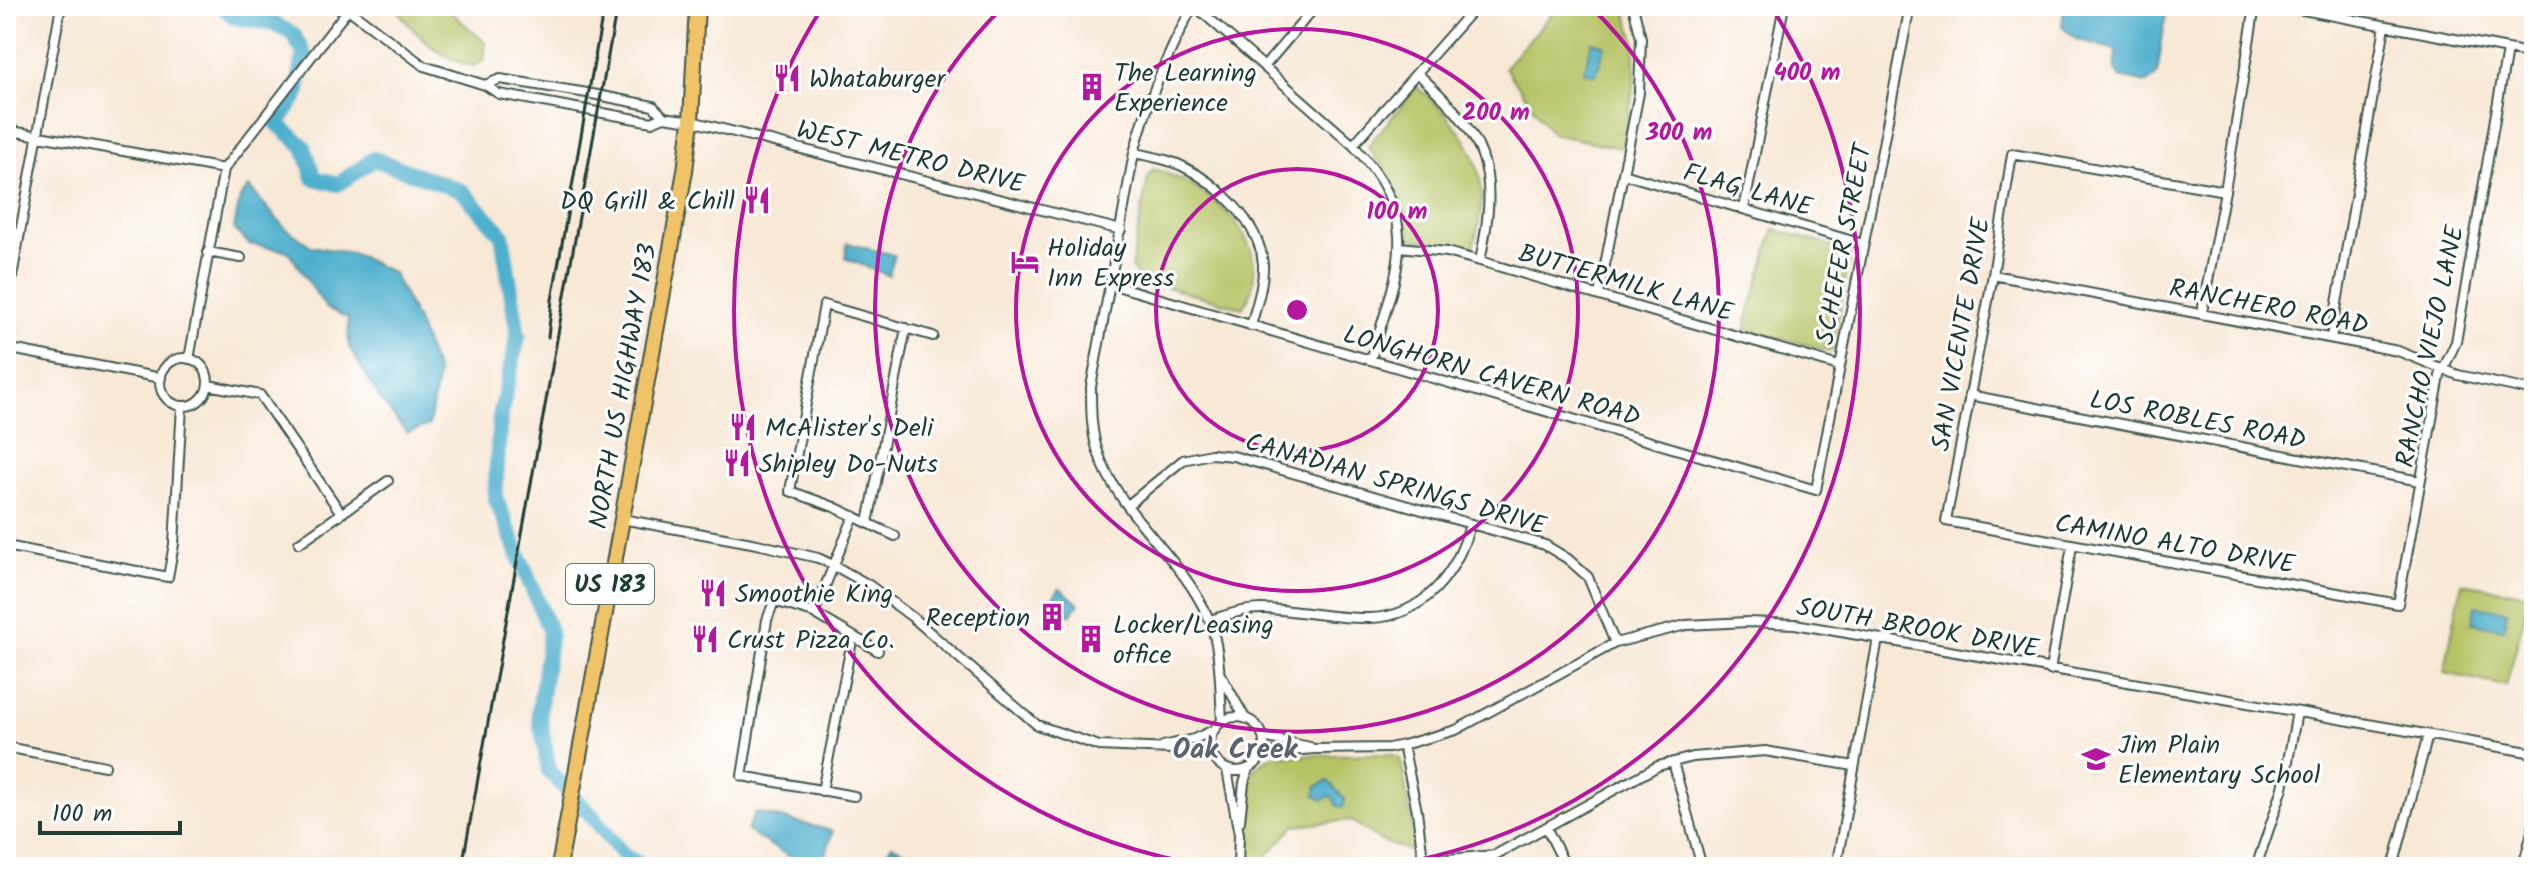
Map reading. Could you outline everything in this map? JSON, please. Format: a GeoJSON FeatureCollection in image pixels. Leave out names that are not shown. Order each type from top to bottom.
{"type":"FeatureCollection","features":[{"type":"Feature","properties":{"kind":"main road","name":"NORTH US HIGHWAY 183"},"geometry":{"type":"LineString","coordinates":[[559,867],[682,185],[691,121],[697,6]]}},
{"type":"Feature","properties":{"kind":"street"},"geometry":{"type":"LineString","coordinates":[[6,310],[61,6]]}},
{"type":"Feature","properties":{"kind":"street"},"geometry":{"type":"LineString","coordinates":[[1222,721],[1219,674],[1210,620],[1191,585],[1121,497],[1097,450],[1091,420],[1091,387],[1134,153],[1144,115],[1166,56],[1194,6],[1353,145],[1372,165],[1392,198],[1398,220],[1398,270],[1371,359]]}},
{"type":"Feature","properties":{"kind":"street"},"geometry":{"type":"LineString","coordinates":[[1264,67],[1316,6]]}},
{"type":"Feature","properties":{"kind":"street"},"geometry":{"type":"LineString","coordinates":[[1353,145],[1476,6]]}},
{"type":"Feature","properties":{"kind":"street"},"geometry":{"type":"LineString","coordinates":[[1599,295],[1642,67],[1641,38],[1633,6]]}},
{"type":"Feature","properties":{"kind":"street"},"geometry":{"type":"LineString","coordinates":[[1744,209],[1784,6]]}},
{"type":"Feature","properties":{"kind":"street","name":"SCHEFER STREET"},"geometry":{"type":"LineString","coordinates":[[1816,490],[1910,6]]}},
{"type":"Feature","properties":{"kind":"street"},"geometry":{"type":"LineString","coordinates":[[2202,312],[2255,6]]}},
{"type":"Feature","properties":{"kind":"street"},"geometry":{"type":"LineString","coordinates":[[2282,6],[2534,54]]}},
{"type":"Feature","properties":{"kind":"street"},"geometry":{"type":"LineString","coordinates":[[189,359],[224,169],[347,7],[424,66],[485,85],[499,94],[652,122],[664,117],[653,106],[587,93],[500,79],[485,85]]}},
{"type":"Feature","properties":{"kind":"street"},"geometry":{"type":"LineString","coordinates":[[2331,338],[2385,26]]}},
{"type":"Feature","properties":{"kind":"street","name":"RANCHO VIEJO LANE"},"geometry":{"type":"LineString","coordinates":[[2398,604],[2442,368],[2456,342],[2507,50]]}},
{"type":"Feature","properties":{"kind":"street"},"geometry":{"type":"LineString","coordinates":[[1417,73],[1460,114],[1484,156],[1490,199],[1480,261]]}},
{"type":"Feature","properties":{"kind":"street","name":"WEST METRO DRIVE"},"geometry":{"type":"LineString","coordinates":[[664,117],[691,121],[1121,230]]}},
{"type":"Feature","properties":{"kind":"street"},"geometry":{"type":"LineString","coordinates":[[6,130],[224,169]]}},
{"type":"Feature","properties":{"kind":"street"},"geometry":{"type":"LineString","coordinates":[[1134,153],[1170,161],[1201,176],[1245,220],[1259,247],[1263,265],[1261,288],[1251,326]]}},
{"type":"Feature","properties":{"kind":"street","name":"SAN VICENTE DRIVE"},"geometry":{"type":"LineString","coordinates":[[1946,521],[1993,275],[2012,154],[2225,191]]}},
{"type":"Feature","properties":{"kind":"street","name":"FLAG LANE"},"geometry":{"type":"LineString","coordinates":[[1623,174],[1863,244]]}},
{"type":"Feature","properties":{"kind":"street","name":"BUTTERMILK LANE"},"geometry":{"type":"LineString","coordinates":[[1400,247],[1447,252],[1839,366]]}},
{"type":"Feature","properties":{"kind":"street"},"geometry":{"type":"LineString","coordinates":[[208,252],[241,258]]}},
{"type":"Feature","properties":{"kind":"street","name":"RANCHERO ROAD"},"geometry":{"type":"LineString","coordinates":[[1993,275],[2404,352],[2469,378],[2534,391]]}},
{"type":"Feature","properties":{"kind":"street","name":"LONGHORN CAVERN ROAD"},"geometry":{"type":"LineString","coordinates":[[1110,284],[1816,490]]}},
{"type":"Feature","properties":{"kind":"street"},"geometry":{"type":"LineString","coordinates":[[895,536],[790,491],[824,305],[933,336]]}},
{"type":"Feature","properties":{"kind":"street"},"geometry":{"type":"LineString","coordinates":[[868,523],[906,328]]}},
{"type":"Feature","properties":{"kind":"street"},"geometry":{"type":"LineString","coordinates":[[6,348],[161,378]]}},
{"type":"Feature","properties":{"kind":"street"},"geometry":{"type":"LineString","coordinates":[[189,359],[205,370],[208,385],[202,398],[189,406],[182,406],[167,399],[162,392],[161,378],[171,362],[189,359]]}},
{"type":"Feature","properties":{"kind":"street"},"geometry":{"type":"LineString","coordinates":[[208,385],[260,395],[341,513]]}},
{"type":"Feature","properties":{"kind":"street","name":"LOS ROBLES ROAD"},"geometry":{"type":"LineString","coordinates":[[1969,395],[2420,481]]}},
{"type":"Feature","properties":{"kind":"street"},"geometry":{"type":"LineString","coordinates":[[6,546],[168,577],[174,544],[182,406]]}},
{"type":"Feature","properties":{"kind":"street","name":"CANADIAN SPRINGS DRIVE"},"geometry":{"type":"LineString","coordinates":[[1128,505],[1183,460],[1211,454],[1233,456],[1545,545],[1568,559],[1588,577],[1615,643]]}},
{"type":"Feature","properties":{"kind":"street"},"geometry":{"type":"LineString","coordinates":[[299,543],[388,481]]}},
{"type":"Feature","properties":{"kind":"street"},"geometry":{"type":"LineString","coordinates":[[814,613],[854,516]]}},
{"type":"Feature","properties":{"kind":"street"},"geometry":{"type":"LineString","coordinates":[[622,519],[757,544],[818,558],[833,565],[869,585],[912,617],[1037,725],[1099,746],[1195,750],[1211,754]]}},
{"type":"Feature","properties":{"kind":"street","name":"CAMINO ALTO DRIVE"},"geometry":{"type":"LineString","coordinates":[[1946,521],[2398,604]]}},
{"type":"Feature","properties":{"kind":"street"},"geometry":{"type":"LineString","coordinates":[[1210,620],[1261,608],[1373,618],[1408,609],[1438,589],[1449,575],[1461,554],[1470,524]]}},
{"type":"Feature","properties":{"kind":"street"},"geometry":{"type":"LineString","coordinates":[[2050,670],[2072,546]]}},
{"type":"Feature","properties":{"kind":"street"},"geometry":{"type":"LineString","coordinates":[[854,796],[742,776],[767,620],[774,601],[814,613],[878,651]]}},
{"type":"Feature","properties":{"kind":"street","name":"SOUTH BROOK DRIVE"},"geometry":{"type":"LineString","coordinates":[[1263,753],[1403,745],[1456,730],[1615,643],[1686,625],[1748,622],[1795,624],[2534,753]]}},
{"type":"Feature","properties":{"kind":"street"},"geometry":{"type":"LineString","coordinates":[[822,791],[853,636]]}},
{"type":"Feature","properties":{"kind":"street"},"geometry":{"type":"LineString","coordinates":[[1836,867],[1878,639]]}},
{"type":"Feature","properties":{"kind":"street"},"geometry":{"type":"LineString","coordinates":[[1219,674],[1245,718]]}},
{"type":"Feature","properties":{"kind":"street"},"geometry":{"type":"LineString","coordinates":[[2256,867],[2283,788],[2297,712]]}},
{"type":"Feature","properties":{"kind":"street"},"geometry":{"type":"LineString","coordinates":[[1151,749],[1194,739],[1230,718],[1245,718],[1253,722],[1263,737],[1260,760],[1248,769],[1227,770],[1211,754],[1214,730]]}},
{"type":"Feature","properties":{"kind":"street"},"geometry":{"type":"LineString","coordinates":[[2393,867],[2428,735]]}},
{"type":"Feature","properties":{"kind":"street","name":"SOUTH BROOK DRIVE"},"geometry":{"type":"LineString","coordinates":[[1263,737],[1315,749]]}},
{"type":"Feature","properties":{"kind":"street"},"geometry":{"type":"LineString","coordinates":[[1403,745],[1424,864],[1495,855],[1658,766],[1693,757],[1765,751],[1854,766]]}},
{"type":"Feature","properties":{"kind":"street"},"geometry":{"type":"LineString","coordinates":[[6,747],[105,766]]}},
{"type":"Feature","properties":{"kind":"street"},"geometry":{"type":"LineString","coordinates":[[1673,762],[1702,867]]}},
{"type":"Feature","properties":{"kind":"street"},"geometry":{"type":"LineString","coordinates":[[1238,867],[1244,783],[1248,769]]}},
{"type":"Feature","properties":{"kind":"street"},"geometry":{"type":"LineString","coordinates":[[1227,770],[1239,834]]}},
{"type":"Feature","properties":{"kind":"street"},"geometry":{"type":"LineString","coordinates":[[2523,867],[2534,824]]}},
{"type":"Feature","properties":{"kind":"street"},"geometry":{"type":"LineString","coordinates":[[1546,827],[1566,867]]}},
{"type":"Feature","properties":{"kind":"green space"},"geometry":{"type":"Polygon","coordinates":[[[394,6],[447,6],[486,44],[484,61],[474,66],[450,58],[428,44],[394,6]]]}},
{"type":"Feature","properties":{"kind":"green space"},"geometry":{"type":"Polygon","coordinates":[[[1559,6],[1624,6],[1635,40],[1635,80],[1622,148],[1552,134],[1505,67],[1559,6]]]}},
{"type":"Feature","properties":{"kind":"green space"},"geometry":{"type":"Polygon","coordinates":[[[1417,87],[1452,122],[1474,159],[1482,200],[1472,249],[1410,238],[1401,198],[1368,146],[1417,87]]]}},
{"type":"Feature","properties":{"kind":"green space"},"geometry":{"type":"Polygon","coordinates":[[[1153,169],[1196,188],[1216,203],[1234,220],[1247,240],[1254,261],[1253,284],[1243,308],[1141,280],[1131,268],[1148,177],[1153,169]]]}},
{"type":"Feature","properties":{"kind":"green space"},"geometry":{"type":"Polygon","coordinates":[[[1774,229],[1850,254],[1830,351],[1745,329],[1774,229]]]}},
{"type":"Feature","properties":{"kind":"green space"},"geometry":{"type":"Polygon","coordinates":[[[2462,583],[2530,595],[2506,686],[2444,673],[2462,583]]]}},
{"type":"Feature","properties":{"kind":"green space"},"geometry":{"type":"Polygon","coordinates":[[[1391,754],[1400,759],[1402,766],[1417,853],[1381,841],[1351,820],[1295,826],[1262,861],[1248,860],[1244,795],[1249,777],[1260,765],[1273,756],[1391,754]]]}},
{"type":"Feature","properties":{"kind":"water"},"geometry":{"type":"Polygon","coordinates":[[[2064,6],[2167,6],[2157,75],[2147,83],[2120,77],[2115,69],[2116,50],[2076,39],[2062,27],[2064,6]]]}},
{"type":"Feature","properties":{"kind":"water"},"geometry":{"type":"Polygon","coordinates":[[[1592,42],[1605,45],[1596,75],[1584,72],[1592,42]]]}},
{"type":"Feature","properties":{"kind":"water"},"geometry":{"type":"Polygon","coordinates":[[[249,187],[284,227],[311,246],[355,254],[393,273],[416,319],[438,375],[429,425],[407,433],[382,402],[349,347],[348,318],[326,308],[288,251],[249,244],[234,229],[240,198],[249,187]]]}},
{"type":"Feature","properties":{"kind":"water"},"geometry":{"type":"Polygon","coordinates":[[[847,243],[894,255],[889,276],[845,258],[847,243]]]}},
{"type":"Feature","properties":{"kind":"water"},"geometry":{"type":"Polygon","coordinates":[[[1060,588],[1079,604],[1070,615],[1051,599],[1060,588]]]}},
{"type":"Feature","properties":{"kind":"water"},"geometry":{"type":"Polygon","coordinates":[[[2475,606],[2507,611],[2504,629],[2472,623],[2475,606]]]}},
{"type":"Feature","properties":{"kind":"water"},"geometry":{"type":"Polygon","coordinates":[[[1328,781],[1345,799],[1343,807],[1337,806],[1333,797],[1323,800],[1315,796],[1317,786],[1328,781]]]}},
{"type":"Feature","properties":{"kind":"water"},"geometry":{"type":"Polygon","coordinates":[[[755,812],[833,831],[822,867],[807,867],[747,831],[755,812]]]}},
{"type":"Feature","properties":{"kind":"water"},"geometry":{"type":"Polygon","coordinates":[[[892,845],[910,854],[919,867],[874,867],[892,845]]]}},
{"type":"Feature","properties":{"kind":"waterway"},"geometry":{"type":"LineString","coordinates":[[223,6],[234,17],[272,23],[293,34],[304,54],[297,95],[277,123],[304,147],[314,178],[338,184],[374,159],[462,191],[502,234],[518,336],[500,416],[495,497],[550,632],[539,712],[549,771],[593,817],[624,856],[645,867]]}},
{"type":"Feature","properties":{"kind":"railway"},"geometry":{"type":"LineString","coordinates":[[548,337],[604,6]]}},
{"type":"Feature","properties":{"kind":"railway"},"geometry":{"type":"LineString","coordinates":[[462,867],[617,6]]}},
{"type":"Feature","properties":{"kind":"place","name":"Whataburger"},"geometry":{"type":"Point","coordinates":[787,78]}},
{"type":"Feature","properties":{"kind":"place","name":"The Learning Experience"},"geometry":{"type":"Point","coordinates":[1092,87]}},
{"type":"Feature","properties":{"kind":"place","name":"DQ Grill & Chill"},"geometry":{"type":"Point","coordinates":[757,200]}},
{"type":"Feature","properties":{"kind":"place","name":"Holiday Inn Express"},"geometry":{"type":"Point","coordinates":[1025,262]}},
{"type":"Feature","properties":{"kind":"place","name":"McAlister's Deli"},"geometry":{"type":"Point","coordinates":[743,427]}},
{"type":"Feature","properties":{"kind":"place","name":"Shipley Do-Nuts"},"geometry":{"type":"Point","coordinates":[737,463]}},
{"type":"Feature","properties":{"kind":"place","name":"Smoothie King"},"geometry":{"type":"Point","coordinates":[713,593]}},
{"type":"Feature","properties":{"kind":"place","name":"Reception"},"geometry":{"type":"Point","coordinates":[1052,617]}},
{"type":"Feature","properties":{"kind":"place","name":"Crust Pizza Co."},"geometry":{"type":"Point","coordinates":[705,639]}},
{"type":"Feature","properties":{"kind":"place","name":"Locker/Leasing office"},"geometry":{"type":"Point","coordinates":[1091,639]}},
{"type":"Feature","properties":{"kind":"place","name":"Jim Plain Elementary School"},"geometry":{"type":"Point","coordinates":[2096,759]}},
{"type":"Feature","properties":{"kind":"district","name":"Oak Creek"},"geometry":{"type":"Point","coordinates":[1235,748]}}]}
